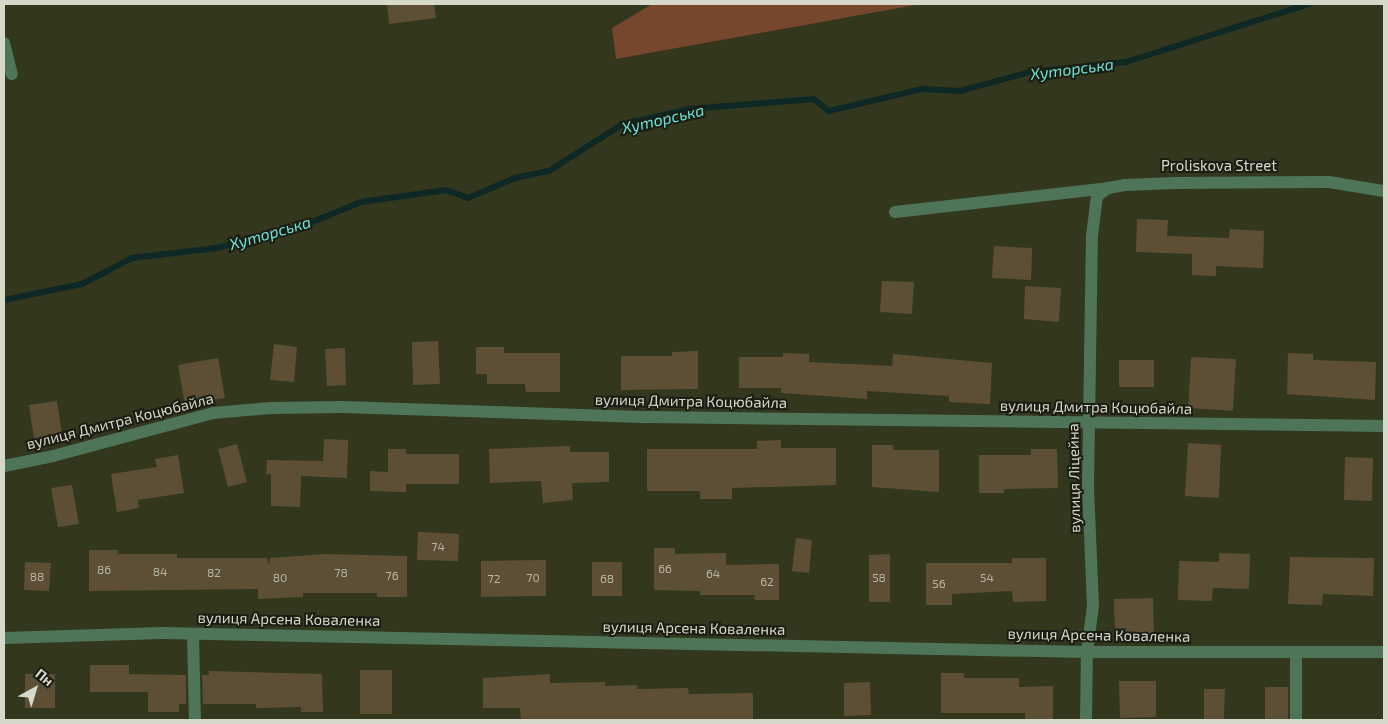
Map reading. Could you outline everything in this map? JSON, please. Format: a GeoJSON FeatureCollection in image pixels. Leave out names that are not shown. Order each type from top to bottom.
{"type":"FeatureCollection","features":[{"type":"Feature","properties":{"kind":"street"},"geometry":{"type":"LineString","coordinates":[[4,43],[12,74]]}},
{"type":"Feature","properties":{"kind":"street","name":"Proliskova Street"},"geometry":{"type":"LineString","coordinates":[[895,212],[1142,184],[1329,182],[1384,191]]}},
{"type":"Feature","properties":{"kind":"street","name":"вулиця Ліцейна"},"geometry":{"type":"LineString","coordinates":[[1086,720],[1087,652],[1092,606],[1088,487],[1092,236],[1097,196],[1108,188]]}},
{"type":"Feature","properties":{"kind":"street","name":"вулиця Дмитра Коцюбайла"},"geometry":{"type":"LineString","coordinates":[[4,466],[53,456],[213,412],[271,408],[1090,423],[1384,426]]}},
{"type":"Feature","properties":{"kind":"street"},"geometry":{"type":"LineString","coordinates":[[193,634],[195,720]]}},
{"type":"Feature","properties":{"kind":"street","name":"вулиця Арсена Коваленка"},"geometry":{"type":"LineString","coordinates":[[4,638],[193,634],[1087,652],[1384,652]]}},
{"type":"Feature","properties":{"kind":"street"},"geometry":{"type":"LineString","coordinates":[[1296,653],[1296,720]]}},
{"type":"Feature","properties":{"kind":"shaded area"},"geometry":{"type":"Polygon","coordinates":[[[652,4],[921,4],[616,59],[612,28],[652,4]]]}},
{"type":"Feature","properties":{"kind":"building"},"geometry":{"type":"Polygon","coordinates":[[[387,4],[434,4],[436,18],[389,24],[387,4]]]}},
{"type":"Feature","properties":{"kind":"building"},"geometry":{"type":"Polygon","coordinates":[[[1137,219],[1168,220],[1167,236],[1229,238],[1230,229],[1264,231],[1263,268],[1216,266],[1216,276],[1192,275],[1192,254],[1136,252],[1137,219]]]}},
{"type":"Feature","properties":{"kind":"building"},"geometry":{"type":"Polygon","coordinates":[[[994,246],[1032,248],[1031,280],[992,278],[994,246]]]}},
{"type":"Feature","properties":{"kind":"building"},"geometry":{"type":"Polygon","coordinates":[[[882,281],[914,282],[912,314],[880,312],[882,281]]]}},
{"type":"Feature","properties":{"kind":"building"},"geometry":{"type":"Polygon","coordinates":[[[1025,286],[1061,288],[1059,322],[1024,319],[1025,286]]]}},
{"type":"Feature","properties":{"kind":"building"},"geometry":{"type":"Polygon","coordinates":[[[438,341],[440,384],[413,385],[412,342],[438,341]]]}},
{"type":"Feature","properties":{"kind":"building"},"geometry":{"type":"Polygon","coordinates":[[[274,344],[297,347],[294,382],[270,380],[274,344]]]}},
{"type":"Feature","properties":{"kind":"building"},"geometry":{"type":"Polygon","coordinates":[[[476,347],[504,347],[504,353],[560,353],[560,392],[526,392],[525,384],[487,384],[487,374],[476,374],[476,347]]]}},
{"type":"Feature","properties":{"kind":"building"},"geometry":{"type":"Polygon","coordinates":[[[345,348],[346,385],[327,386],[325,349],[345,348]]]}},
{"type":"Feature","properties":{"kind":"building"},"geometry":{"type":"Polygon","coordinates":[[[698,351],[698,389],[621,390],[621,356],[672,356],[672,352],[698,351]]]}},
{"type":"Feature","properties":{"kind":"building"},"geometry":{"type":"Polygon","coordinates":[[[783,353],[809,354],[809,362],[892,366],[893,354],[992,363],[990,404],[949,402],[949,396],[867,391],[867,399],[781,393],[781,388],[739,388],[739,357],[783,357],[783,353]]]}},
{"type":"Feature","properties":{"kind":"building"},"geometry":{"type":"Polygon","coordinates":[[[1288,353],[1313,354],[1313,360],[1376,362],[1375,400],[1287,394],[1288,353]]]}},
{"type":"Feature","properties":{"kind":"building"},"geometry":{"type":"Polygon","coordinates":[[[1191,357],[1236,359],[1233,411],[1188,408],[1191,357]]]}},
{"type":"Feature","properties":{"kind":"building"},"geometry":{"type":"Polygon","coordinates":[[[218,358],[225,398],[185,405],[178,365],[218,358]]]}},
{"type":"Feature","properties":{"kind":"building"},"geometry":{"type":"Polygon","coordinates":[[[1119,360],[1154,360],[1154,387],[1119,387],[1119,360]]]}},
{"type":"Feature","properties":{"kind":"building"},"geometry":{"type":"Polygon","coordinates":[[[57,401],[62,435],[34,439],[29,405],[57,401]]]}},
{"type":"Feature","properties":{"kind":"building"},"geometry":{"type":"Polygon","coordinates":[[[324,439],[348,440],[347,478],[301,476],[300,507],[271,506],[271,474],[266,474],[267,460],[323,461],[324,439]]]}},
{"type":"Feature","properties":{"kind":"building"},"geometry":{"type":"Polygon","coordinates":[[[781,440],[781,448],[836,448],[836,485],[732,488],[732,499],[700,499],[700,491],[647,491],[647,449],[757,449],[757,441],[781,440]]]}},
{"type":"Feature","properties":{"kind":"building"},"geometry":{"type":"Polygon","coordinates":[[[1188,443],[1221,445],[1219,498],[1185,496],[1188,443]]]}},
{"type":"Feature","properties":{"kind":"building"},"geometry":{"type":"Polygon","coordinates":[[[237,444],[247,482],[228,487],[218,449],[237,444]]]}},
{"type":"Feature","properties":{"kind":"building"},"geometry":{"type":"Polygon","coordinates":[[[872,445],[893,445],[893,450],[939,450],[939,492],[872,487],[872,445]]]}},
{"type":"Feature","properties":{"kind":"building"},"geometry":{"type":"Polygon","coordinates":[[[570,446],[570,452],[609,452],[609,482],[572,483],[573,500],[543,503],[541,481],[490,483],[489,449],[570,446]]]}},
{"type":"Feature","properties":{"kind":"building"},"geometry":{"type":"Polygon","coordinates":[[[388,449],[406,449],[406,454],[459,454],[459,484],[406,484],[406,492],[370,491],[370,471],[388,472],[388,449]]]}},
{"type":"Feature","properties":{"kind":"building"},"geometry":{"type":"Polygon","coordinates":[[[1031,449],[1057,449],[1058,488],[1004,489],[1004,493],[979,493],[979,455],[1031,455],[1031,449]]]}},
{"type":"Feature","properties":{"kind":"building"},"geometry":{"type":"Polygon","coordinates":[[[178,455],[184,493],[138,500],[139,508],[117,512],[111,474],[157,467],[155,459],[178,455]]]}},
{"type":"Feature","properties":{"kind":"building"},"geometry":{"type":"Polygon","coordinates":[[[1345,457],[1373,458],[1372,501],[1344,500],[1345,457]]]}},
{"type":"Feature","properties":{"kind":"building"},"geometry":{"type":"Polygon","coordinates":[[[72,485],[79,524],[58,527],[51,488],[72,485]]]}},
{"type":"Feature","properties":{"kind":"building"},"geometry":{"type":"Polygon","coordinates":[[[418,532],[459,534],[458,561],[417,560],[418,532]]]}},
{"type":"Feature","properties":{"kind":"building"},"geometry":{"type":"Polygon","coordinates":[[[796,538],[812,540],[809,573],[792,571],[796,538]]]}},
{"type":"Feature","properties":{"kind":"building"},"geometry":{"type":"Polygon","coordinates":[[[654,548],[675,548],[675,554],[726,553],[726,565],[779,564],[779,600],[754,600],[755,595],[700,595],[700,591],[654,590],[654,548]]]}},
{"type":"Feature","properties":{"kind":"building"},"geometry":{"type":"Polygon","coordinates":[[[89,550],[118,550],[118,554],[177,554],[177,558],[267,558],[269,565],[270,558],[325,554],[407,556],[407,597],[377,597],[377,593],[303,593],[303,597],[258,599],[258,589],[89,591],[89,550]]]}},
{"type":"Feature","properties":{"kind":"building"},"geometry":{"type":"Polygon","coordinates":[[[1219,553],[1250,554],[1249,589],[1213,588],[1212,601],[1178,600],[1179,561],[1219,562],[1219,553]]]}},
{"type":"Feature","properties":{"kind":"building"},"geometry":{"type":"Polygon","coordinates":[[[890,554],[890,602],[869,602],[869,555],[890,554]]]}},
{"type":"Feature","properties":{"kind":"building"},"geometry":{"type":"Polygon","coordinates":[[[1290,557],[1374,558],[1373,596],[1323,594],[1322,605],[1288,604],[1290,557]]]}},
{"type":"Feature","properties":{"kind":"building"},"geometry":{"type":"Polygon","coordinates":[[[1012,558],[1046,558],[1046,601],[1013,602],[1012,591],[952,594],[952,605],[926,605],[926,563],[1012,563],[1012,558]]]}},
{"type":"Feature","properties":{"kind":"building"},"geometry":{"type":"Polygon","coordinates":[[[546,560],[546,596],[481,597],[481,561],[546,560]]]}},
{"type":"Feature","properties":{"kind":"building"},"geometry":{"type":"Polygon","coordinates":[[[25,562],[51,563],[49,591],[24,590],[25,562]]]}},
{"type":"Feature","properties":{"kind":"building"},"geometry":{"type":"Polygon","coordinates":[[[592,562],[622,562],[622,596],[592,596],[592,562]]]}},
{"type":"Feature","properties":{"kind":"building"},"geometry":{"type":"Polygon","coordinates":[[[1153,598],[1154,637],[1115,637],[1114,599],[1153,598]]]}},
{"type":"Feature","properties":{"kind":"building"},"geometry":{"type":"Polygon","coordinates":[[[90,665],[129,665],[129,674],[186,675],[186,704],[179,704],[179,712],[148,712],[148,692],[90,692],[90,665]]]}},
{"type":"Feature","properties":{"kind":"building"},"geometry":{"type":"Polygon","coordinates":[[[360,670],[392,670],[392,714],[360,714],[360,670]]]}},
{"type":"Feature","properties":{"kind":"building"},"geometry":{"type":"Polygon","coordinates":[[[209,671],[322,674],[323,712],[301,712],[301,707],[256,708],[256,704],[203,704],[202,675],[209,675],[209,671]]]}},
{"type":"Feature","properties":{"kind":"building"},"geometry":{"type":"Polygon","coordinates":[[[941,673],[964,673],[964,678],[1019,678],[1019,687],[1053,686],[1053,720],[1025,720],[1025,713],[941,713],[941,673]]]}},
{"type":"Feature","properties":{"kind":"building"},"geometry":{"type":"Polygon","coordinates":[[[25,674],[55,674],[55,708],[25,708],[25,674]]]}},
{"type":"Feature","properties":{"kind":"building"},"geometry":{"type":"Polygon","coordinates":[[[550,674],[550,683],[605,682],[605,686],[637,685],[637,689],[688,688],[689,694],[753,693],[753,720],[521,720],[520,708],[483,708],[483,678],[550,674]]]}},
{"type":"Feature","properties":{"kind":"building"},"geometry":{"type":"Polygon","coordinates":[[[1119,681],[1156,681],[1156,717],[1120,718],[1119,681]]]}},
{"type":"Feature","properties":{"kind":"building"},"geometry":{"type":"Polygon","coordinates":[[[870,682],[871,715],[844,716],[844,683],[870,682]]]}},
{"type":"Feature","properties":{"kind":"building"},"geometry":{"type":"Polygon","coordinates":[[[1265,687],[1288,687],[1288,720],[1265,720],[1265,687]]]}},
{"type":"Feature","properties":{"kind":"building"},"geometry":{"type":"Polygon","coordinates":[[[1204,689],[1225,689],[1224,720],[1204,720],[1204,689]]]}},
{"type":"Feature","properties":{"kind":"waterway","name":"Хуторська"},"geometry":{"type":"LineString","coordinates":[[4,300],[82,284],[132,258],[216,248],[298,228],[361,202],[446,190],[468,198],[515,178],[549,171],[621,125],[689,109],[814,99],[829,111],[922,89],[960,91],[1030,72],[1126,62],[1309,4]]}}]}
